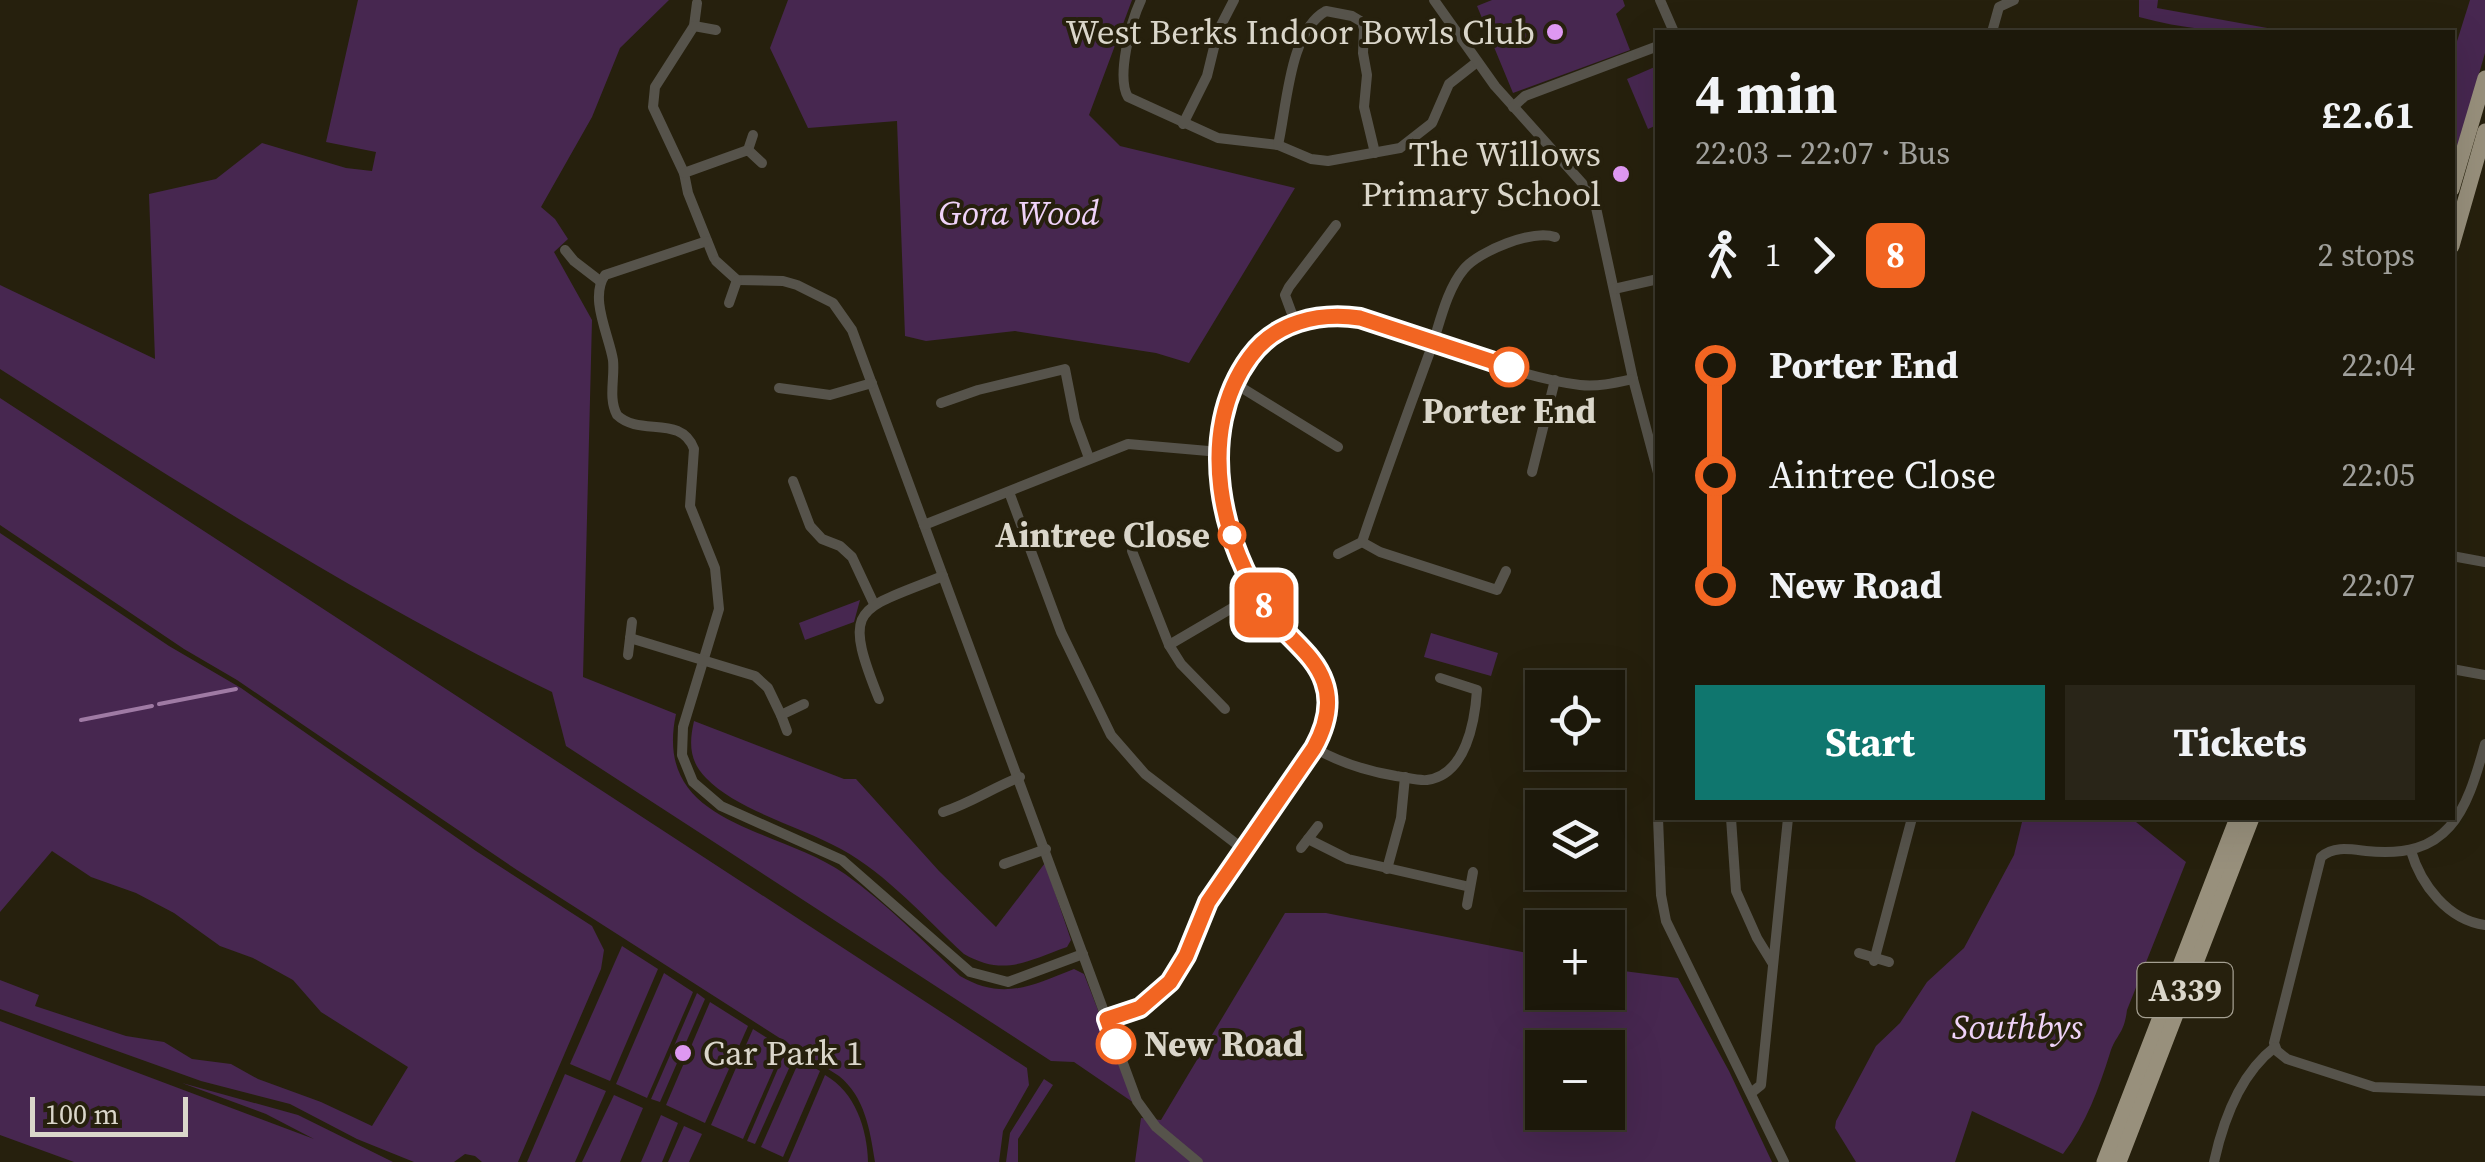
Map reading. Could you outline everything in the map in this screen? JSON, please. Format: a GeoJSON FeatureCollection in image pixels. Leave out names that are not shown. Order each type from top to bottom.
{"type":"FeatureCollection","features":[{"type":"Feature","properties":{"kind":"highway"},"geometry":{"type":"LineString","coordinates":[[2455,179],[2485,78]]}},
{"type":"Feature","properties":{"kind":"highway"},"geometry":{"type":"LineString","coordinates":[[2455,236],[2485,131]]}},
{"type":"Feature","properties":{"kind":"highway","name":"A339"},"geometry":{"type":"LineString","coordinates":[[2104,1162],[2236,820]]}},
{"type":"Feature","properties":{"kind":"highway","name":"A339"},"geometry":{"type":"LineString","coordinates":[[2119,1162],[2251,820]]}},
{"type":"Feature","properties":{"kind":"street"},"geometry":{"type":"LineString","coordinates":[[1141,0],[1130,33],[1123,88],[1134,102],[1218,138],[1278,145],[1311,160],[1328,161],[1400,148],[1432,122],[1449,84],[1476,62]]}},
{"type":"Feature","properties":{"kind":"street"},"geometry":{"type":"LineString","coordinates":[[1183,124],[1207,76],[1218,31],[1234,0]]}},
{"type":"Feature","properties":{"kind":"street"},"geometry":{"type":"LineString","coordinates":[[1434,0],[1476,62],[1595,203],[1655,463]]}},
{"type":"Feature","properties":{"kind":"street"},"geometry":{"type":"LineString","coordinates":[[1660,0],[1673,30]]}},
{"type":"Feature","properties":{"kind":"street"},"geometry":{"type":"LineString","coordinates":[[1992,30],[1994,4],[2014,0]]}},
{"type":"Feature","properties":{"kind":"street"},"geometry":{"type":"LineString","coordinates":[[697,3],[694,26],[652,98],[657,122],[684,173],[706,241],[715,259],[737,280],[783,281],[833,303],[852,330],[1137,1101],[1156,1127],[1198,1162]]}},
{"type":"Feature","properties":{"kind":"street"},"geometry":{"type":"LineString","coordinates":[[1278,145],[1294,62],[1311,22],[1326,11],[1352,16],[1364,29],[1364,107],[1375,153]]}},
{"type":"Feature","properties":{"kind":"street"},"geometry":{"type":"LineString","coordinates":[[694,26],[716,30]]}},
{"type":"Feature","properties":{"kind":"street"},"geometry":{"type":"LineString","coordinates":[[1513,106],[1525,96],[1655,47]]}},
{"type":"Feature","properties":{"kind":"street"},"geometry":{"type":"LineString","coordinates":[[748,150],[753,135]]}},
{"type":"Feature","properties":{"kind":"street"},"geometry":{"type":"LineString","coordinates":[[684,173],[748,150]]}},
{"type":"Feature","properties":{"kind":"street"},"geometry":{"type":"LineString","coordinates":[[748,150],[762,163]]}},
{"type":"Feature","properties":{"kind":"street"},"geometry":{"type":"LineString","coordinates":[[1294,322],[1286,295],[1288,287],[1336,225]]}},
{"type":"Feature","properties":{"kind":"street"},"geometry":{"type":"LineString","coordinates":[[1338,554],[1362,542],[1451,294],[1464,268],[1487,251],[1510,242],[1548,234],[1555,238]]}},
{"type":"Feature","properties":{"kind":"street"},"geometry":{"type":"LineString","coordinates":[[1326,238],[1337,247]]}},
{"type":"Feature","properties":{"kind":"street"},"geometry":{"type":"LineString","coordinates":[[600,281],[610,273],[706,241]]}},
{"type":"Feature","properties":{"kind":"street"},"geometry":{"type":"LineString","coordinates":[[565,250],[574,262],[600,281],[603,320],[613,360],[614,408],[625,422],[635,426],[680,431],[694,449],[690,506],[714,568],[719,609],[681,743],[693,782],[710,798],[842,860],[970,972],[1008,982],[1083,954]]}},
{"type":"Feature","properties":{"kind":"street"},"geometry":{"type":"LineString","coordinates":[[729,302],[737,280]]}},
{"type":"Feature","properties":{"kind":"street"},"geometry":{"type":"LineString","coordinates":[[1614,289],[1655,281]]}},
{"type":"Feature","properties":{"kind":"street"},"geometry":{"type":"LineString","coordinates":[[1107,1019],[1140,1008],[1170,982],[1186,956],[1208,902],[1314,748],[1328,711],[1323,677],[1256,594],[1236,551],[1228,522],[1220,452],[1223,414],[1234,383],[1254,350],[1294,322],[1348,317],[1555,380],[1596,385],[1633,379]]}},
{"type":"Feature","properties":{"kind":"street"},"geometry":{"type":"LineString","coordinates":[[941,403],[1070,367],[1075,420],[1088,458]]}},
{"type":"Feature","properties":{"kind":"street"},"geometry":{"type":"LineString","coordinates":[[1532,472],[1555,380]]}},
{"type":"Feature","properties":{"kind":"street"},"geometry":{"type":"LineString","coordinates":[[778,388],[830,395],[872,383]]}},
{"type":"Feature","properties":{"kind":"street"},"geometry":{"type":"LineString","coordinates":[[1234,383],[1338,447]]}},
{"type":"Feature","properties":{"kind":"street"},"geometry":{"type":"LineString","coordinates":[[924,525],[1116,447],[1142,442],[1220,452]]}},
{"type":"Feature","properties":{"kind":"street"},"geometry":{"type":"LineString","coordinates":[[793,481],[810,526],[822,539],[840,546],[852,557],[874,604]]}},
{"type":"Feature","properties":{"kind":"street"},"geometry":{"type":"LineString","coordinates":[[1009,492],[1061,632],[1111,736],[1145,774],[1243,848]]}},
{"type":"Feature","properties":{"kind":"street"},"geometry":{"type":"LineString","coordinates":[[1362,542],[1380,552],[1498,590],[1506,571]]}},
{"type":"Feature","properties":{"kind":"street"},"geometry":{"type":"LineString","coordinates":[[1132,552],[1170,645],[1182,664],[1225,709]]}},
{"type":"Feature","properties":{"kind":"street"},"geometry":{"type":"LineString","coordinates":[[2455,557],[2485,562]]}},
{"type":"Feature","properties":{"kind":"street"},"geometry":{"type":"LineString","coordinates":[[879,699],[858,642],[861,621],[874,604],[943,576]]}},
{"type":"Feature","properties":{"kind":"street"},"geometry":{"type":"LineString","coordinates":[[1170,645],[1256,594]]}},
{"type":"Feature","properties":{"kind":"street"},"geometry":{"type":"LineString","coordinates":[[628,655],[632,622]]}},
{"type":"Feature","properties":{"kind":"street"},"geometry":{"type":"LineString","coordinates":[[630,638],[762,681],[786,731]]}},
{"type":"Feature","properties":{"kind":"street"},"geometry":{"type":"LineString","coordinates":[[2455,670],[2485,675]]}},
{"type":"Feature","properties":{"kind":"street"},"geometry":{"type":"LineString","coordinates":[[1314,748],[1351,767],[1428,780],[1443,774],[1462,752],[1478,690],[1440,678]]}},
{"type":"Feature","properties":{"kind":"street"},"geometry":{"type":"LineString","coordinates":[[781,715],[804,704]]}},
{"type":"Feature","properties":{"kind":"street"},"geometry":{"type":"LineString","coordinates":[[2214,1162],[2228,1113],[2258,1064],[2275,1047],[2320,857],[2338,849],[2411,851],[2438,837],[2457,820],[2472,791],[2485,744]]}},
{"type":"Feature","properties":{"kind":"street"},"geometry":{"type":"LineString","coordinates":[[943,812],[978,800],[1020,777]]}},
{"type":"Feature","properties":{"kind":"street"},"geometry":{"type":"LineString","coordinates":[[1387,869],[1405,777]]}},
{"type":"Feature","properties":{"kind":"street"},"geometry":{"type":"LineString","coordinates":[[1658,820],[1666,921],[1784,1162]]}},
{"type":"Feature","properties":{"kind":"street"},"geometry":{"type":"LineString","coordinates":[[1731,820],[1736,890],[1774,965]]}},
{"type":"Feature","properties":{"kind":"street"},"geometry":{"type":"LineString","coordinates":[[1750,1094],[1761,1084],[1788,820]]}},
{"type":"Feature","properties":{"kind":"street"},"geometry":{"type":"LineString","coordinates":[[1874,959],[1911,820]]}},
{"type":"Feature","properties":{"kind":"street"},"geometry":{"type":"LineString","coordinates":[[1318,826],[1304,843],[1387,869],[1470,887]]}},
{"type":"Feature","properties":{"kind":"street"},"geometry":{"type":"LineString","coordinates":[[1004,864],[1046,849]]}},
{"type":"Feature","properties":{"kind":"street"},"geometry":{"type":"LineString","coordinates":[[2411,851],[2420,874],[2444,904],[2464,920],[2485,926]]}},
{"type":"Feature","properties":{"kind":"street"},"geometry":{"type":"LineString","coordinates":[[1467,906],[1473,872]]}},
{"type":"Feature","properties":{"kind":"street"},"geometry":{"type":"LineString","coordinates":[[1859,953],[1889,962]]}},
{"type":"Feature","properties":{"kind":"street"},"geometry":{"type":"LineString","coordinates":[[2275,1047],[2287,1059],[2362,1084],[2485,1091]]}},
{"type":"Feature","properties":{"kind":"green space"},"geometry":{"type":"Polygon","coordinates":[[[358,0],[669,0],[620,48],[592,117],[541,207],[568,239],[554,252],[592,320],[583,677],[676,714],[674,751],[683,779],[701,801],[726,818],[845,874],[960,976],[975,984],[1004,989],[1030,985],[1074,969],[1084,974],[1134,1103],[1074,1062],[1051,1061],[566,746],[552,692],[340,579],[0,369],[0,285],[155,359],[149,194],[216,179],[262,143],[346,168],[372,171],[376,152],[326,142],[358,0]]]}},
{"type":"Feature","properties":{"kind":"green space","name":"Gora Wood"},"geometry":{"type":"Polygon","coordinates":[[[788,0],[1132,0],[1089,115],[1120,146],[1295,188],[1189,363],[1156,353],[1015,331],[926,341],[905,336],[897,121],[808,128],[770,48],[788,0]]]}},
{"type":"Feature","properties":{"kind":"green space","name":"West Berks Indoor Bowls Club"},"geometry":{"type":"Polygon","coordinates":[[[1492,0],[1623,0],[1625,6],[1616,14],[1630,50],[1513,93],[1477,6],[1492,0]]]}},
{"type":"Feature","properties":{"kind":"green space"},"geometry":{"type":"Polygon","coordinates":[[[2139,0],[2158,0],[2157,8],[2278,30],[2213,30],[2139,17],[2139,0]]]}},
{"type":"Feature","properties":{"kind":"green space"},"geometry":{"type":"Polygon","coordinates":[[[2470,0],[2485,0],[2485,53],[2455,157],[2455,48],[2470,0]]]}},
{"type":"Feature","properties":{"kind":"green space"},"geometry":{"type":"Polygon","coordinates":[[[1655,67],[1655,126],[1648,129],[1627,79],[1655,67]]]}},
{"type":"Feature","properties":{"kind":"green space"},"geometry":{"type":"Polygon","coordinates":[[[0,398],[1027,1068],[1029,1085],[1003,1131],[999,1162],[875,1162],[860,1104],[839,1076],[517,870],[0,525],[0,398]]]}},
{"type":"Feature","properties":{"kind":"green space"},"geometry":{"type":"Polygon","coordinates":[[[0,533],[169,646],[241,688],[476,851],[592,926],[604,950],[601,969],[518,1162],[482,1162],[465,1154],[454,1162],[414,1162],[357,1139],[290,1104],[201,1081],[0,1009],[0,980],[39,995],[35,1006],[126,1036],[164,1042],[192,1059],[231,1064],[372,1126],[408,1067],[321,1012],[293,980],[253,958],[220,946],[174,913],[136,893],[91,877],[52,851],[0,912],[0,533]]]}},
{"type":"Feature","properties":{"kind":"green space"},"geometry":{"type":"Polygon","coordinates":[[[860,600],[854,622],[805,640],[799,623],[860,600]]]}},
{"type":"Feature","properties":{"kind":"green space"},"geometry":{"type":"Polygon","coordinates":[[[1431,633],[1498,653],[1491,676],[1424,657],[1431,633]]]}},
{"type":"Feature","properties":{"kind":"green space"},"geometry":{"type":"Polygon","coordinates":[[[694,721],[844,779],[856,779],[996,927],[1045,863],[1071,940],[1067,947],[1004,966],[964,954],[890,884],[858,860],[719,790],[700,772],[693,758],[694,721]]]}},
{"type":"Feature","properties":{"kind":"green space","name":"Southbys"},"geometry":{"type":"Polygon","coordinates":[[[2023,820],[2130,820],[2186,862],[2085,1118],[2063,1154],[1972,1111],[1955,1162],[1856,1162],[1835,1128],[1836,1121],[1876,1046],[1900,1023],[1927,982],[1964,948],[2014,855],[2023,820]]]}},
{"type":"Feature","properties":{"kind":"green space"},"geometry":{"type":"Polygon","coordinates":[[[1285,913],[1326,913],[1525,953],[1525,1010],[1625,1010],[1625,971],[1678,978],[1729,1071],[1772,1162],[1135,1162],[1141,1118],[1161,1120],[1285,913]]]}},
{"type":"Feature","properties":{"kind":"green space"},"geometry":{"type":"Polygon","coordinates":[[[622,946],[658,969],[610,1081],[570,1064],[622,946]]]}},
{"type":"Feature","properties":{"kind":"green space"},"geometry":{"type":"Polygon","coordinates":[[[664,973],[693,992],[647,1098],[616,1084],[664,973]]]}},
{"type":"Feature","properties":{"kind":"green space"},"geometry":{"type":"Polygon","coordinates":[[[697,993],[705,999],[660,1102],[651,1099],[697,993]]]}},
{"type":"Feature","properties":{"kind":"green space"},"geometry":{"type":"Polygon","coordinates":[[[710,1002],[748,1026],[705,1123],[666,1105],[710,1002]]]}},
{"type":"Feature","properties":{"kind":"green space"},"geometry":{"type":"Polygon","coordinates":[[[0,1021],[314,1139],[266,1114],[182,1083],[298,1115],[393,1162],[74,1162],[0,1135],[0,1021]]]}},
{"type":"Feature","properties":{"kind":"green space"},"geometry":{"type":"Polygon","coordinates":[[[753,1029],[783,1048],[743,1139],[711,1125],[753,1029]]]}},
{"type":"Feature","properties":{"kind":"green space"},"geometry":{"type":"Polygon","coordinates":[[[786,1050],[795,1055],[755,1144],[747,1141],[786,1050]]]}},
{"type":"Feature","properties":{"kind":"green space"},"geometry":{"type":"Polygon","coordinates":[[[800,1059],[820,1071],[783,1157],[761,1147],[800,1059]]]}},
{"type":"Feature","properties":{"kind":"green space"},"geometry":{"type":"Polygon","coordinates":[[[565,1074],[606,1091],[575,1162],[527,1162],[565,1074]]]}},
{"type":"Feature","properties":{"kind":"green space"},"geometry":{"type":"Polygon","coordinates":[[[825,1075],[852,1101],[865,1136],[868,1162],[788,1162],[825,1075]]]}},
{"type":"Feature","properties":{"kind":"green space"},"geometry":{"type":"Polygon","coordinates":[[[1044,1079],[1053,1085],[1018,1139],[1018,1162],[1006,1162],[1010,1133],[1044,1079]]]}},
{"type":"Feature","properties":{"kind":"green space"},"geometry":{"type":"Polygon","coordinates":[[[614,1095],[643,1108],[620,1162],[582,1162],[614,1095]]]}},
{"type":"Feature","properties":{"kind":"green space"},"geometry":{"type":"Polygon","coordinates":[[[661,1115],[678,1123],[662,1162],[641,1162],[661,1115]]]}},
{"type":"Feature","properties":{"kind":"green space"},"geometry":{"type":"Polygon","coordinates":[[[684,1126],[702,1134],[689,1162],[668,1162],[684,1126]]]}},
{"type":"Feature","properties":{"kind":"waterway"},"geometry":{"type":"LineString","coordinates":[[159,704],[236,689]]}},
{"type":"Feature","properties":{"kind":"waterway"},"geometry":{"type":"LineString","coordinates":[[81,720],[152,706]]}},
{"type":"Feature","properties":{"kind":"bus line","name":"8"},"geometry":{"type":"LineString","coordinates":[[1116,1044],[1107,1019],[1140,1008],[1170,982],[1186,956],[1208,902],[1314,748],[1328,711],[1323,677],[1256,594],[1236,551],[1224,507],[1220,470],[1223,414],[1242,368],[1254,350],[1294,322],[1335,316],[1360,318],[1509,367]]}},
{"type":"Feature","properties":{"kind":"place","name":"West Berks Indoor Bowls Club"},"geometry":{"type":"Point","coordinates":[1555,32]}},
{"type":"Feature","properties":{"kind":"place","name":"The Willows Primary School"},"geometry":{"type":"Point","coordinates":[1621,174]}},
{"type":"Feature","properties":{"kind":"place","name":"Porter End"},"geometry":{"type":"Point","coordinates":[1509,367]}},
{"type":"Feature","properties":{"kind":"place","name":"Aintree Close"},"geometry":{"type":"Point","coordinates":[1232,535]}},
{"type":"Feature","properties":{"kind":"place","name":"New Road"},"geometry":{"type":"Point","coordinates":[1116,1044]}},
{"type":"Feature","properties":{"kind":"place","name":"Car Park 1"},"geometry":{"type":"Point","coordinates":[683,1053]}}]}
